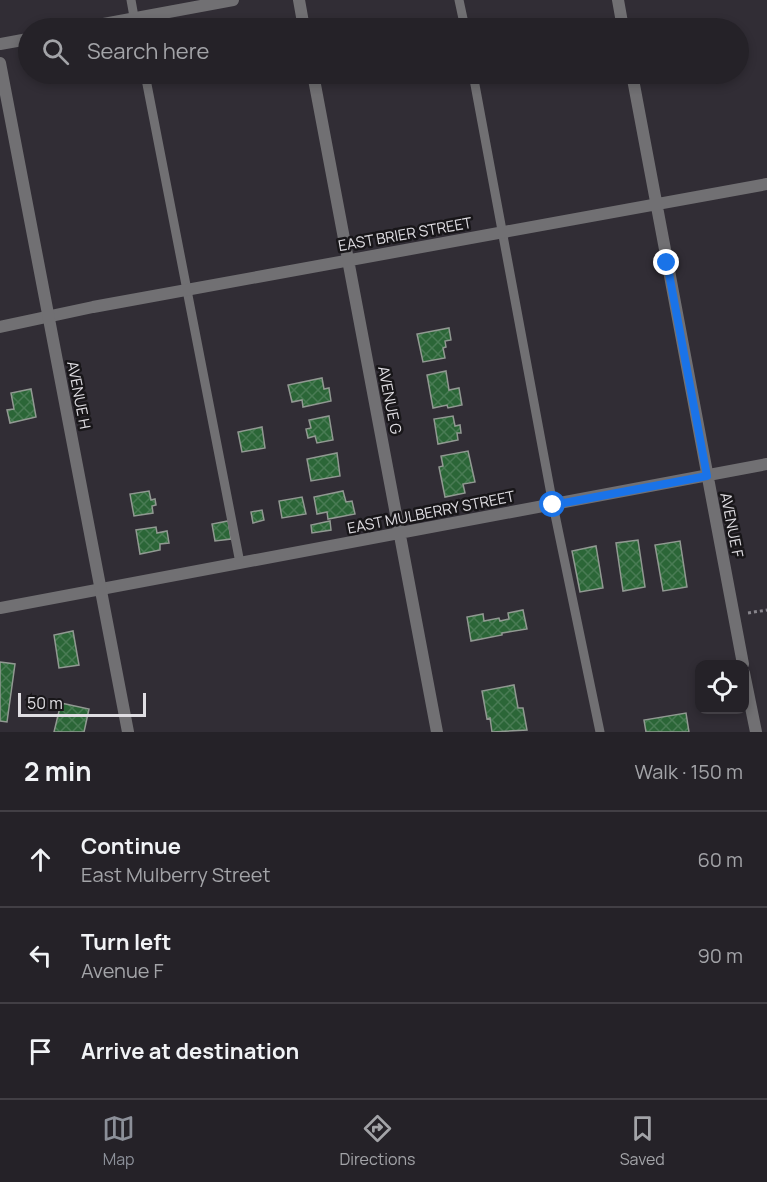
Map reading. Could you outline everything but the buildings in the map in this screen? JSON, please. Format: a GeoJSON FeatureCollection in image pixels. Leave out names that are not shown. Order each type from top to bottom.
{"type":"FeatureCollection","features":[{"type":"Feature","properties":{"kind":"street"},"geometry":{"type":"LineString","coordinates":[[160,18],[233,0]]}},
{"type":"Feature","properties":{"kind":"street"},"geometry":{"type":"LineString","coordinates":[[299,0],[302,18]]}},
{"type":"Feature","properties":{"kind":"street"},"geometry":{"type":"LineString","coordinates":[[618,0],[621,18]]}},
{"type":"Feature","properties":{"kind":"street"},"geometry":{"type":"LineString","coordinates":[[0,44],[18,41]]}},
{"type":"Feature","properties":{"kind":"street","name":"AVENUE H"},"geometry":{"type":"LineString","coordinates":[[0,63],[128,732]]}},
{"type":"Feature","properties":{"kind":"street","name":"AVENUE G"},"geometry":{"type":"LineString","coordinates":[[315,84],[437,732]]}},
{"type":"Feature","properties":{"kind":"street","name":"AVENUE F"},"geometry":{"type":"LineString","coordinates":[[634,84],[742,660]]}},
{"type":"Feature","properties":{"kind":"street","name":"EAST BRIER STREET"},"geometry":{"type":"LineString","coordinates":[[0,327],[187,289],[767,183]]}},
{"type":"Feature","properties":{"kind":"street","name":"EAST MULBERRY STREET"},"geometry":{"type":"LineString","coordinates":[[0,608],[767,464]]}},
{"type":"Feature","properties":{"kind":"street"},"geometry":{"type":"LineString","coordinates":[[749,698],[756,732]]}},
{"type":"Feature","properties":{"kind":"lane"},"geometry":{"type":"LineString","coordinates":[[131,0],[134,18]]}},
{"type":"Feature","properties":{"kind":"lane"},"geometry":{"type":"LineString","coordinates":[[459,0],[463,18]]}},
{"type":"Feature","properties":{"kind":"lane"},"geometry":{"type":"LineString","coordinates":[[147,84],[240,563]]}},
{"type":"Feature","properties":{"kind":"lane"},"geometry":{"type":"LineString","coordinates":[[475,84],[553,505],[600,732]]}},
{"type":"Feature","properties":{"kind":"path"},"geometry":{"type":"LineString","coordinates":[[734,616],[767,610]]}},
{"type":"Feature","properties":{"kind":"route"},"geometry":{"type":"LineString","coordinates":[[553,505],[707,476],[667,263]]}}]}
